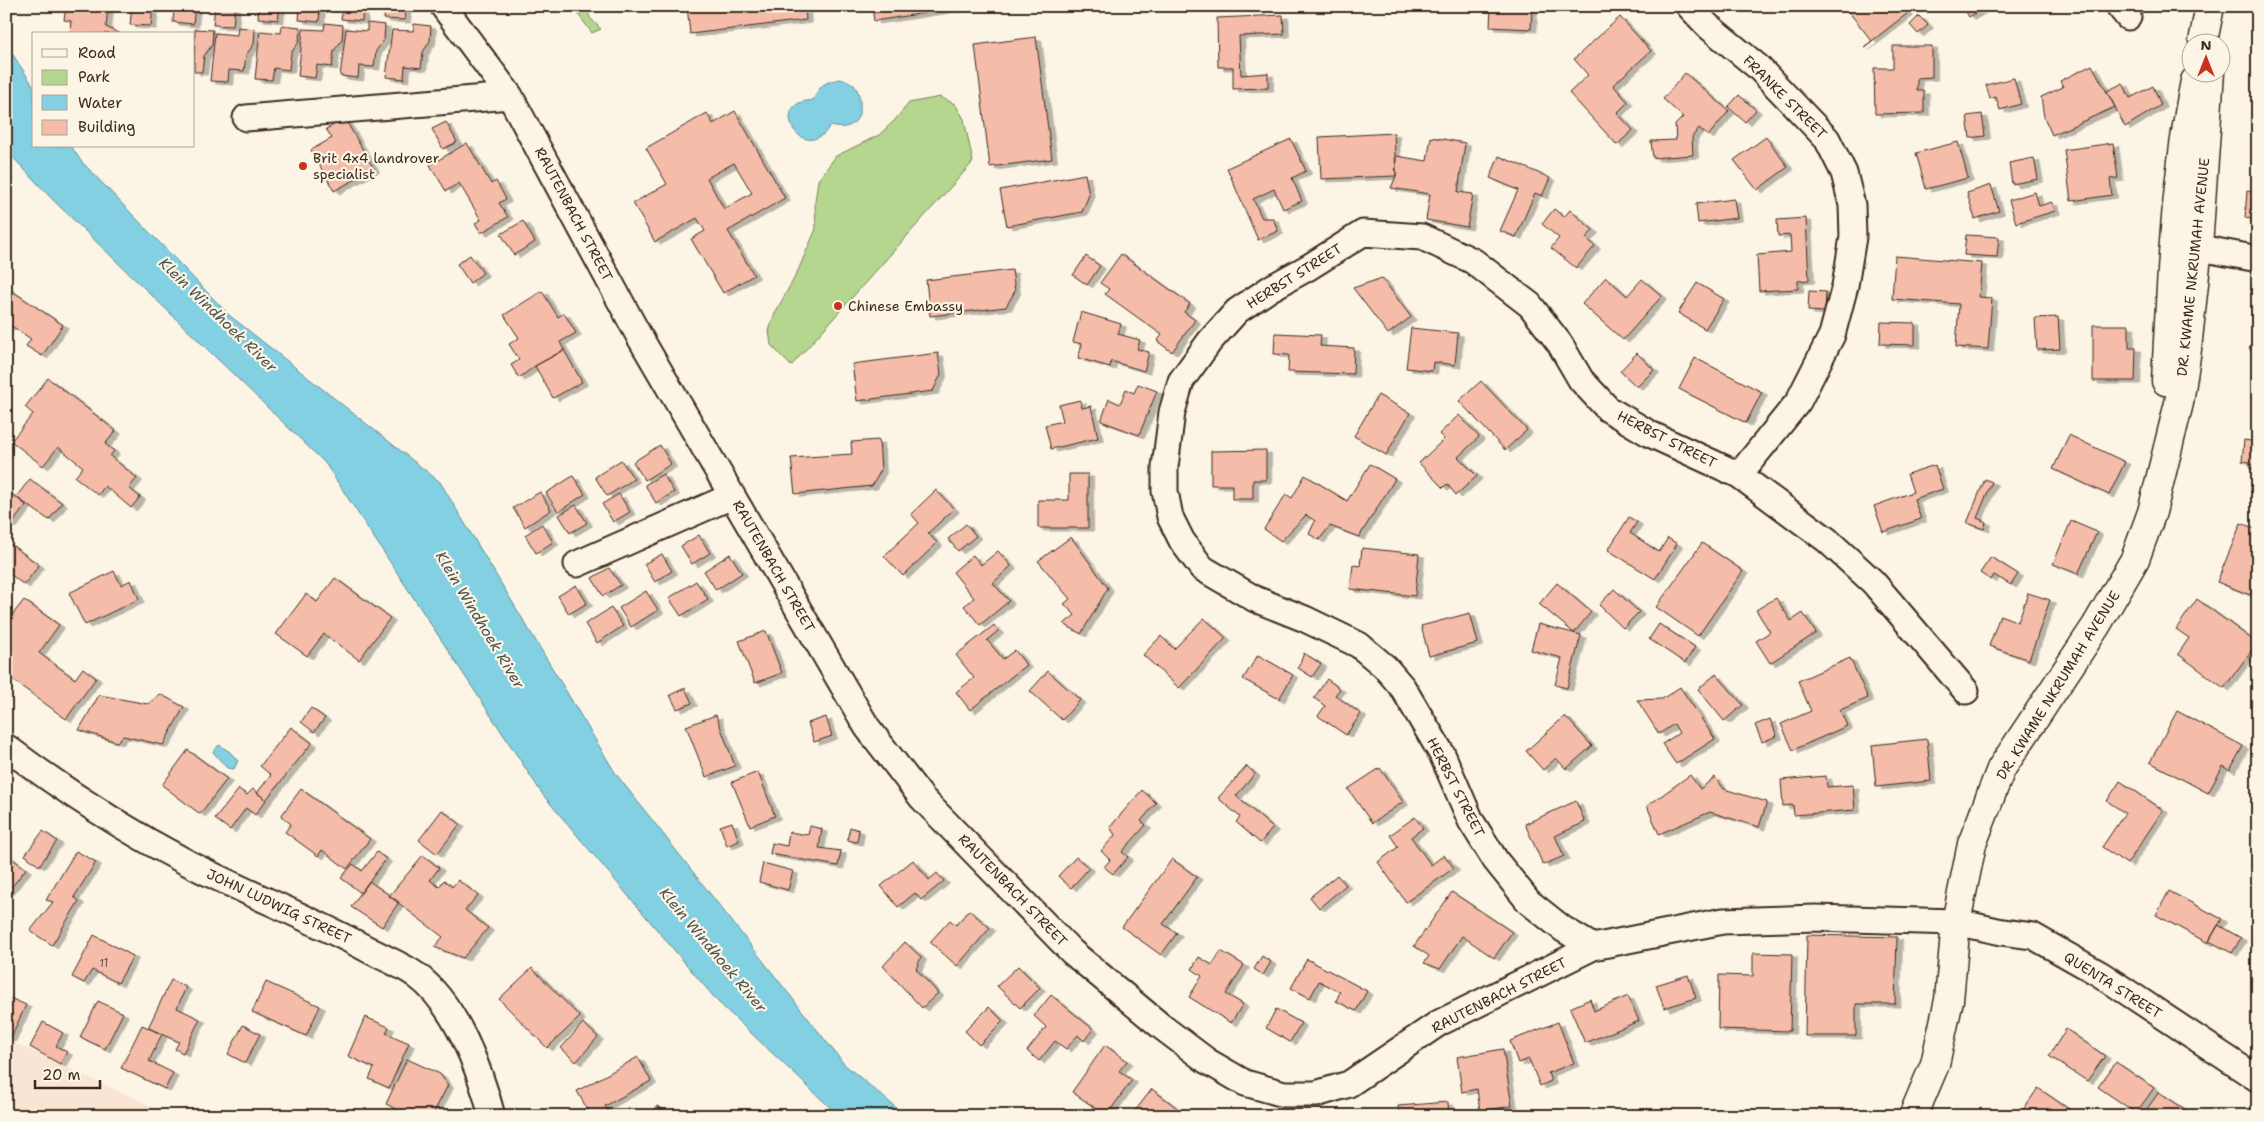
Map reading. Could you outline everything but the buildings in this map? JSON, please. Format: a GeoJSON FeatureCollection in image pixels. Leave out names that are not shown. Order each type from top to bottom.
{"type":"FeatureCollection","features":[{"type":"Feature","properties":{"kind":"street","name":"RAUTENBACH STREET"},"geometry":{"type":"LineString","coordinates":[[444,6],[510,96],[639,336],[867,727],[922,798],[1072,952],[1207,1061],[1245,1083],[1284,1094],[1316,1094],[1349,1084],[1439,1023],[1593,947],[1723,921],[1815,918],[1956,922]]}},
{"type":"Feature","properties":{"kind":"street","name":"FRANKE STREET"},"geometry":{"type":"LineString","coordinates":[[1689,6],[1708,26],[1758,67],[1828,139],[1844,174],[1852,204],[1853,237],[1845,286],[1832,335],[1798,402],[1739,476]]}},
{"type":"Feature","properties":{"kind":"street"},"geometry":{"type":"LineString","coordinates":[[2205,32],[2210,6]]}},
{"type":"Feature","properties":{"kind":"street"},"geometry":{"type":"LineString","coordinates":[[2210,6],[2211,32]]}},
{"type":"Feature","properties":{"kind":"street","name":"DR. KWAME NKRUMAH AVENUE"},"geometry":{"type":"LineString","coordinates":[[2186,245],[2188,114],[2194,82]]}},
{"type":"Feature","properties":{"kind":"street","name":"DR. KWAME NKRUMAH AVENUE"},"geometry":{"type":"LineString","coordinates":[[1913,1116],[1935,1064],[1950,1000],[1956,922],[1972,844],[2001,769],[2096,626],[2136,559],[2152,512],[2165,460],[2166,399],[2209,82]]}},
{"type":"Feature","properties":{"kind":"street"},"geometry":{"type":"LineString","coordinates":[[246,118],[510,96]]}},
{"type":"Feature","properties":{"kind":"street","name":"HERBST STREET"},"geometry":{"type":"LineString","coordinates":[[1593,947],[1563,929],[1529,902],[1496,861],[1471,821],[1442,754],[1403,688],[1385,667],[1359,645],[1305,619],[1255,599],[1202,568],[1182,541],[1170,516],[1165,491],[1165,467],[1172,412],[1181,380],[1210,340],[1237,311],[1271,288],[1363,234],[1422,237],[1473,261],[1530,305],[1560,344],[1582,380],[1608,409],[1650,434],[1739,476],[1828,540],[1873,582],[1966,691]]}},
{"type":"Feature","properties":{"kind":"street"},"geometry":{"type":"LineString","coordinates":[[2186,245],[2258,259]]}},
{"type":"Feature","properties":{"kind":"street"},"geometry":{"type":"LineString","coordinates":[[577,564],[732,496]]}},
{"type":"Feature","properties":{"kind":"street","name":"JOHN LUDWIG STREET"},"geometry":{"type":"LineString","coordinates":[[6,747],[118,823],[180,859],[356,943],[416,975],[440,1000],[458,1026],[482,1080],[492,1116]]}},
{"type":"Feature","properties":{"kind":"street","name":"QUENTA STREET"},"geometry":{"type":"LineString","coordinates":[[1956,922],[2002,932],[2033,936],[2100,974],[2258,1080]]}},
{"type":"Feature","properties":{"kind":"shaded area"},"geometry":{"type":"Polygon","coordinates":[[[6,1039],[138,1100],[171,1116],[6,1116],[6,1039]]]}},
{"type":"Feature","properties":{"kind":"green space"},"geometry":{"type":"Polygon","coordinates":[[[572,6],[586,6],[590,18],[601,29],[592,33],[572,6]]]}},
{"type":"Feature","properties":{"kind":"green space"},"geometry":{"type":"Polygon","coordinates":[[[940,97],[955,104],[964,119],[973,162],[791,366],[771,345],[769,331],[775,313],[796,275],[816,229],[815,202],[818,180],[836,156],[879,135],[909,103],[940,97]]]}},
{"type":"Feature","properties":{"kind":"water","name":"Klein Windhoek River"},"geometry":{"type":"Polygon","coordinates":[[[6,44],[32,84],[32,148],[72,148],[81,161],[229,315],[440,482],[616,774],[844,1064],[906,1116],[839,1116],[718,1002],[543,795],[325,463],[53,200],[6,150],[6,44]]]}},
{"type":"Feature","properties":{"kind":"water"},"geometry":{"type":"Polygon","coordinates":[[[840,79],[851,83],[857,90],[860,109],[856,121],[845,127],[830,126],[823,134],[814,139],[806,139],[799,136],[791,123],[790,115],[793,109],[801,102],[814,99],[818,90],[823,85],[840,79]]]}},
{"type":"Feature","properties":{"kind":"water"},"geometry":{"type":"Polygon","coordinates":[[[219,745],[230,752],[238,761],[234,769],[227,768],[213,752],[219,745]]]}},
{"type":"Feature","properties":{"kind":"place","name":"Brit 4x4 landrover specialist"},"geometry":{"type":"Point","coordinates":[303,166]}},
{"type":"Feature","properties":{"kind":"place","name":"Chinese Embassy"},"geometry":{"type":"Point","coordinates":[838,306]}}]}
